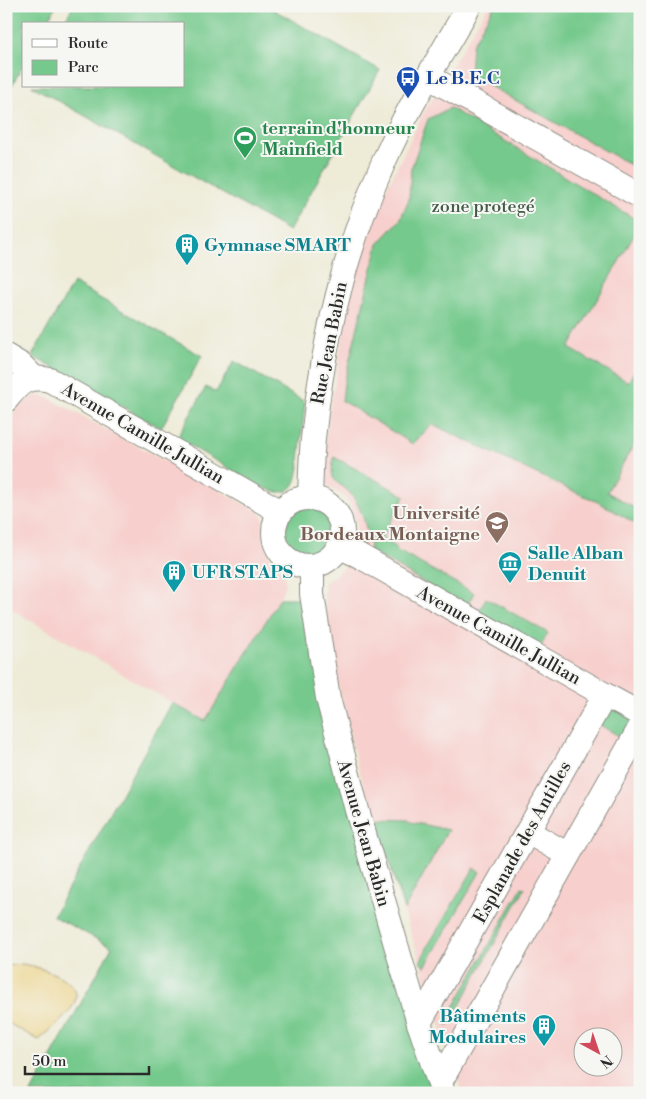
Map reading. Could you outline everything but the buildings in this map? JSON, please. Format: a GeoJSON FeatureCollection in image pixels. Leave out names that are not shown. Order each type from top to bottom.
{"type":"FeatureCollection","features":[{"type":"Feature","properties":{"kind":"street","name":"Rue Jean Babin"},"geometry":{"type":"LineString","coordinates":[[310,498],[314,430],[330,323],[353,239],[385,158],[413,104],[469,6]]}},
{"type":"Feature","properties":{"kind":"street"},"geometry":{"type":"LineString","coordinates":[[429,77],[640,196]]}},
{"type":"Feature","properties":{"kind":"street","name":"Avenue Camille Jullian"},"geometry":{"type":"LineString","coordinates":[[6,356],[21,365],[34,378],[50,380],[281,512]]}},
{"type":"Feature","properties":{"kind":"street"},"geometry":{"type":"LineString","coordinates":[[6,400],[13,390],[24,381],[34,378]]}},
{"type":"Feature","properties":{"kind":"street"},"geometry":{"type":"LineString","coordinates":[[310,498],[321,500],[338,514],[343,536],[340,547],[333,557],[324,563],[312,567],[293,563],[285,557],[278,549],[274,530],[276,520],[289,504],[299,499],[310,498]]}},
{"type":"Feature","properties":{"kind":"street","name":"Avenue Camille Jullian"},"geometry":{"type":"LineString","coordinates":[[340,547],[358,555],[605,695]]}},
{"type":"Feature","properties":{"kind":"street","name":"Avenue Jean Babin"},"geometry":{"type":"LineString","coordinates":[[312,567],[312,594],[328,698],[356,810],[419,1023],[442,1087]]}},
{"type":"Feature","properties":{"kind":"street"},"geometry":{"type":"LineString","coordinates":[[605,695],[640,714]]}},
{"type":"Feature","properties":{"kind":"street","name":"Esplanade des Antilles"},"geometry":{"type":"LineString","coordinates":[[419,1023],[605,695]]}},
{"type":"Feature","properties":{"kind":"street"},"geometry":{"type":"LineString","coordinates":[[442,1087],[568,855],[640,728]]}},
{"type":"Feature","properties":{"kind":"street"},"geometry":{"type":"LineString","coordinates":[[528,832],[568,855]]}},
{"type":"Feature","properties":{"kind":"shaded area","name":"Université Bordeaux Montaigne"},"geometry":{"type":"Polygon","coordinates":[[[488,6],[640,6],[640,1093],[462,1093],[357,764],[338,685],[324,595],[325,582],[345,567],[353,550],[357,524],[351,505],[341,494],[330,488],[323,480],[328,421],[359,245],[423,114],[488,6]]]}},
{"type":"Feature","properties":{"kind":"shaded area"},"geometry":{"type":"Polygon","coordinates":[[[35,395],[47,397],[259,512],[263,517],[263,535],[267,551],[271,559],[285,575],[285,584],[280,598],[205,722],[6,606],[6,425],[21,404],[35,395]]]}},
{"type":"Feature","properties":{"kind":"green space"},"geometry":{"type":"Polygon","coordinates":[[[8,6],[56,6],[47,22],[22,22],[22,68],[6,96],[6,10],[8,6]]]}},
{"type":"Feature","properties":{"kind":"green space","name":"terrain d'honneur Mainfield"},"geometry":{"type":"Polygon","coordinates":[[[73,6],[267,6],[380,70],[289,231],[36,88],[185,88],[185,22],[64,22],[73,6]]]}},
{"type":"Feature","properties":{"kind":"green space"},"geometry":{"type":"Polygon","coordinates":[[[494,6],[640,6],[640,170],[470,75],[472,45],[494,6]]]}},
{"type":"Feature","properties":{"kind":"green space","name":"zone protegé"},"geometry":{"type":"Polygon","coordinates":[[[450,108],[640,222],[569,348],[628,382],[640,362],[640,433],[607,492],[640,511],[640,526],[600,503],[432,424],[413,444],[342,401],[344,383],[378,244],[400,220],[409,199],[411,169],[428,119],[450,108]]]}},
{"type":"Feature","properties":{"kind":"green space"},"geometry":{"type":"Polygon","coordinates":[[[73,283],[202,356],[161,428],[32,356],[73,283]]]}},
{"type":"Feature","properties":{"kind":"green space"},"geometry":{"type":"Polygon","coordinates":[[[234,361],[305,402],[297,476],[292,487],[286,491],[277,492],[261,487],[177,438],[206,387],[216,392],[234,361]]]}},
{"type":"Feature","properties":{"kind":"green space"},"geometry":{"type":"Polygon","coordinates":[[[334,457],[405,496],[381,538],[396,547],[396,550],[474,593],[466,607],[368,550],[370,547],[367,533],[358,505],[350,493],[336,482],[333,477],[334,457]]]}},
{"type":"Feature","properties":{"kind":"green space"},"geometry":{"type":"Polygon","coordinates":[[[304,508],[314,508],[326,515],[333,527],[333,537],[326,549],[314,556],[304,556],[296,552],[289,545],[285,537],[285,527],[289,519],[296,512],[304,508]]]}},
{"type":"Feature","properties":{"kind":"green space"},"geometry":{"type":"Polygon","coordinates":[[[280,598],[304,598],[437,1093],[31,1093],[112,947],[53,916],[172,703],[205,721],[280,598]]]}},
{"type":"Feature","properties":{"kind":"green space"},"geometry":{"type":"Polygon","coordinates":[[[486,598],[548,633],[540,648],[478,613],[486,598]]]}},
{"type":"Feature","properties":{"kind":"green space"},"geometry":{"type":"Polygon","coordinates":[[[609,706],[631,718],[626,740],[593,721],[609,706]]]}},
{"type":"Feature","properties":{"kind":"green space"},"geometry":{"type":"Polygon","coordinates":[[[376,819],[408,820],[448,830],[404,910],[376,819]]]}},
{"type":"Feature","properties":{"kind":"green space"},"geometry":{"type":"Polygon","coordinates":[[[474,868],[480,872],[425,967],[420,962],[474,868]]]}},
{"type":"Feature","properties":{"kind":"green space"},"geometry":{"type":"Polygon","coordinates":[[[522,887],[525,888],[449,1025],[445,1023],[522,887]]]}},
{"type":"Feature","properties":{"kind":"sand"},"geometry":{"type":"Polygon","coordinates":[[[22,964],[55,974],[63,978],[75,990],[75,1002],[67,1014],[39,1040],[6,1022],[6,966],[22,964]]]}},
{"type":"Feature","properties":{"kind":"place","name":"Le B.E.C"},"geometry":{"type":"Point","coordinates":[408,99]}},
{"type":"Feature","properties":{"kind":"place","name":"terrain d'honneur Mainfield"},"geometry":{"type":"Point","coordinates":[245,159]}},
{"type":"Feature","properties":{"kind":"place","name":"Gymnase SMART"},"geometry":{"type":"Point","coordinates":[187,266]}},
{"type":"Feature","properties":{"kind":"place","name":"Université Bordeaux Montaigne"},"geometry":{"type":"Point","coordinates":[497,544]}},
{"type":"Feature","properties":{"kind":"place","name":"Salle Alban Denuit"},"geometry":{"type":"Point","coordinates":[510,584]}},
{"type":"Feature","properties":{"kind":"place","name":"UFR STAPS"},"geometry":{"type":"Point","coordinates":[174,593]}},
{"type":"Feature","properties":{"kind":"place","name":"Bâtiments Modulaires"},"geometry":{"type":"Point","coordinates":[544,1047]}}]}
